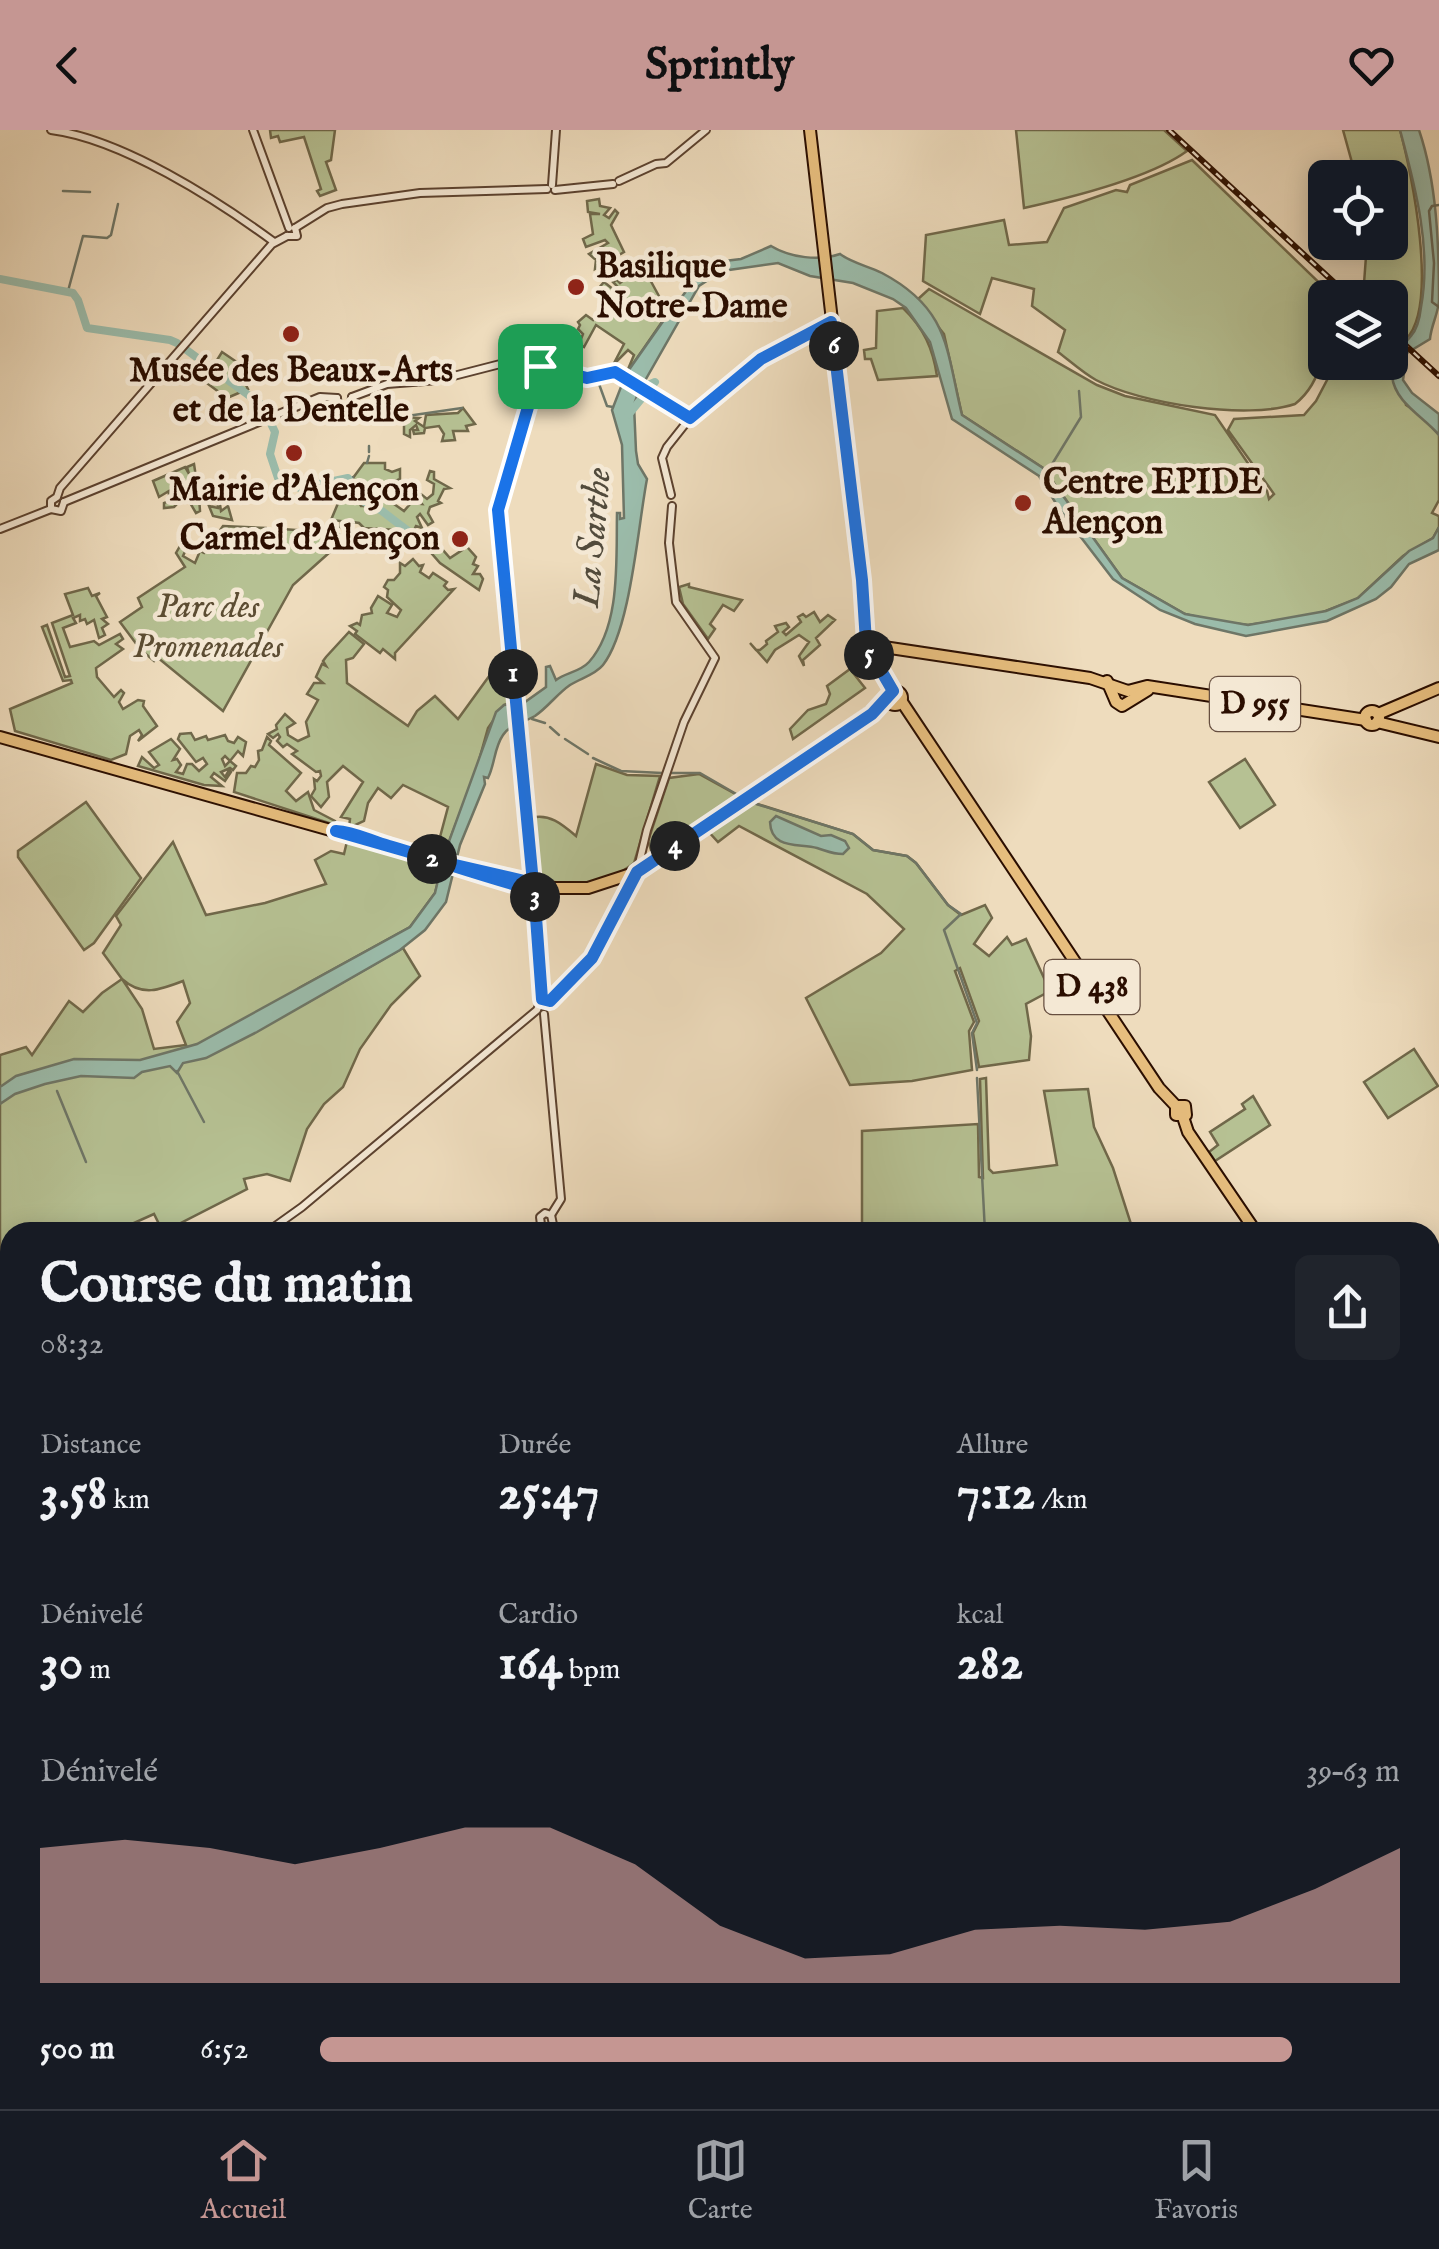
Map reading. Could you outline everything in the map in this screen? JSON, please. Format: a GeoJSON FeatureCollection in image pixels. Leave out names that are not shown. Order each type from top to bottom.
{"type":"FeatureCollection","features":[{"type":"Feature","properties":{"kind":"main road","name":"D 438"},"geometry":{"type":"LineString","coordinates":[[810,130],[871,646],[895,701],[930,745],[1159,1088],[1176,1106],[1176,1115],[1183,1117],[1188,1132],[1249,1222]]}},
{"type":"Feature","properties":{"kind":"main road","name":"D 955"},"geometry":{"type":"LineString","coordinates":[[871,646],[1106,680],[1124,694],[1153,688],[1374,719]]}},
{"type":"Feature","properties":{"kind":"main road"},"geometry":{"type":"LineString","coordinates":[[1374,719],[1439,688]]}},
{"type":"Feature","properties":{"kind":"main road"},"geometry":{"type":"LineString","coordinates":[[0,738],[570,895],[614,886],[895,701]]}},
{"type":"Feature","properties":{"kind":"main road"},"geometry":{"type":"LineString","coordinates":[[1374,719],[1439,738]]}},
{"type":"Feature","properties":{"kind":"street"},"geometry":{"type":"LineString","coordinates":[[51,130],[100,143],[196,190],[274,242]]}},
{"type":"Feature","properties":{"kind":"street"},"geometry":{"type":"LineString","coordinates":[[252,130],[290,231]]}},
{"type":"Feature","properties":{"kind":"street"},"geometry":{"type":"LineString","coordinates":[[551,188],[556,130]]}},
{"type":"Feature","properties":{"kind":"street"},"geometry":{"type":"LineString","coordinates":[[0,529],[51,509],[60,512],[62,486],[274,242],[327,208],[420,193],[616,183],[666,163],[706,130]]}},
{"type":"Feature","properties":{"kind":"street"},"geometry":{"type":"LineString","coordinates":[[671,496],[662,462],[665,450],[690,418],[761,359],[831,322]]}},
{"type":"Feature","properties":{"kind":"street"},"geometry":{"type":"LineString","coordinates":[[352,398],[378,387],[438,380],[496,363],[540,366],[587,378],[619,373],[690,418]]}},
{"type":"Feature","properties":{"kind":"street"},"geometry":{"type":"LineString","coordinates":[[540,366],[498,510],[533,886],[546,1000],[552,1010],[541,1012]]}},
{"type":"Feature","properties":{"kind":"street"},"geometry":{"type":"LineString","coordinates":[[51,509],[51,502],[320,396],[337,398],[344,393],[352,398]]}},
{"type":"Feature","properties":{"kind":"street"},"geometry":{"type":"LineString","coordinates":[[337,398],[338,406],[345,409],[352,405],[352,398]]}},
{"type":"Feature","properties":{"kind":"street"},"geometry":{"type":"LineString","coordinates":[[281,1222],[541,1012],[546,1000],[568,984],[602,942],[637,872],[686,716],[715,658],[676,602],[669,543],[672,506]]}},
{"type":"Feature","properties":{"kind":"street"},"geometry":{"type":"LineString","coordinates":[[642,849],[649,864]]}},
{"type":"Feature","properties":{"kind":"street"},"geometry":{"type":"LineString","coordinates":[[541,1012],[561,1190],[551,1222]]}},
{"type":"Feature","properties":{"kind":"street"},"geometry":{"type":"LineString","coordinates":[[541,1222],[544,1213],[551,1215]]}},
{"type":"Feature","properties":{"kind":"green space"},"geometry":{"type":"Polygon","coordinates":[[[270,130],[335,130],[331,160],[326,162],[336,190],[320,196],[304,137],[280,142],[278,136],[271,138],[270,130]]]}},
{"type":"Feature","properties":{"kind":"green space"},"geometry":{"type":"Polygon","coordinates":[[[1016,130],[1164,130],[1187,151],[1131,178],[1024,208],[1016,130]]]}},
{"type":"Feature","properties":{"kind":"green space"},"geometry":{"type":"Polygon","coordinates":[[[1343,130],[1400,130],[1407,160],[1351,160],[1343,130]]]}},
{"type":"Feature","properties":{"kind":"green space"},"geometry":{"type":"Polygon","coordinates":[[[1192,160],[1316,280],[1308,280],[1308,380],[1315,380],[1295,404],[1275,409],[1223,410],[1166,402],[1116,389],[1091,377],[1058,352],[1065,330],[1032,306],[1034,289],[992,278],[980,314],[923,281],[926,235],[1004,220],[1009,245],[1047,242],[1064,208],[1116,190],[1127,192],[1130,185],[1192,160]]]}},
{"type":"Feature","properties":{"kind":"green space"},"geometry":{"type":"Polygon","coordinates":[[[1408,164],[1422,270],[1421,299],[1408,336],[1408,280],[1364,280],[1366,260],[1408,260],[1408,164]]]}},
{"type":"Feature","properties":{"kind":"green space"},"geometry":{"type":"Polygon","coordinates":[[[599,199],[600,206],[610,208],[604,215],[609,218],[615,210],[618,213],[611,225],[624,252],[595,269],[596,260],[589,254],[608,243],[605,240],[586,247],[583,239],[593,234],[590,214],[600,214],[588,212],[587,201],[599,199]]]}},
{"type":"Feature","properties":{"kind":"green space"},"geometry":{"type":"Polygon","coordinates":[[[642,265],[666,309],[662,313],[664,319],[626,374],[634,355],[628,350],[613,365],[624,344],[596,325],[584,347],[579,344],[583,334],[578,322],[586,315],[593,320],[607,297],[598,289],[604,282],[614,290],[617,286],[613,282],[620,283],[642,265]]]}},
{"type":"Feature","properties":{"kind":"green space"},"geometry":{"type":"Polygon","coordinates":[[[929,289],[1097,385],[1125,396],[1215,415],[1269,499],[1274,494],[1228,430],[1234,419],[1304,415],[1327,380],[1402,380],[1406,405],[1439,435],[1439,500],[1432,513],[1439,516],[1439,527],[1433,538],[1403,556],[1357,599],[1318,614],[1248,625],[1185,614],[1122,578],[1043,468],[962,415],[944,334],[917,300],[929,289]]]}},
{"type":"Feature","properties":{"kind":"green space"},"geometry":{"type":"Polygon","coordinates":[[[903,308],[926,339],[937,376],[878,380],[864,350],[876,348],[877,311],[903,308]]]}},
{"type":"Feature","properties":{"kind":"green space"},"geometry":{"type":"Polygon","coordinates":[[[222,352],[247,369],[244,381],[248,389],[227,398],[204,381],[222,352]]]}},
{"type":"Feature","properties":{"kind":"green space"},"geometry":{"type":"Polygon","coordinates":[[[463,408],[475,424],[466,426],[468,431],[453,431],[455,440],[442,441],[444,434],[439,426],[414,434],[413,430],[418,430],[416,425],[410,430],[410,437],[404,434],[404,417],[419,418],[415,421],[424,427],[426,415],[458,413],[463,408]]]}},
{"type":"Feature","properties":{"kind":"green space"},"geometry":{"type":"Polygon","coordinates":[[[364,463],[385,463],[385,469],[392,472],[400,469],[400,479],[393,482],[391,489],[399,494],[411,491],[406,500],[401,496],[394,504],[404,511],[411,503],[422,504],[412,491],[427,499],[433,494],[434,484],[427,480],[430,471],[434,472],[434,479],[450,488],[444,489],[438,501],[441,503],[430,507],[428,513],[433,522],[428,525],[420,514],[417,517],[422,528],[416,526],[413,532],[399,523],[397,530],[364,528],[346,521],[340,527],[341,521],[331,520],[348,482],[361,506],[376,509],[398,523],[357,486],[353,478],[364,463]]]}},
{"type":"Feature","properties":{"kind":"green space"},"geometry":{"type":"Polygon","coordinates":[[[194,464],[196,477],[190,480],[193,488],[204,486],[208,493],[221,490],[221,511],[228,506],[232,520],[213,516],[209,506],[218,508],[218,504],[213,504],[209,495],[187,494],[189,500],[199,497],[200,511],[196,513],[189,501],[180,502],[177,496],[173,498],[178,503],[174,507],[164,508],[169,491],[159,497],[153,481],[185,467],[189,474],[187,467],[194,464]]]}},
{"type":"Feature","properties":{"kind":"green space","name":"Parc des Promenades"},"geometry":{"type":"Polygon","coordinates":[[[223,526],[266,528],[271,537],[282,529],[339,533],[341,541],[334,547],[331,544],[327,548],[330,552],[293,585],[223,711],[157,657],[154,661],[140,649],[120,622],[142,607],[138,598],[185,567],[176,553],[180,546],[194,543],[190,550],[188,545],[183,556],[195,563],[200,551],[204,553],[223,526]]]}},
{"type":"Feature","properties":{"kind":"green space"},"geometry":{"type":"Polygon","coordinates":[[[428,533],[430,542],[435,541],[450,558],[467,547],[476,557],[473,564],[478,566],[473,574],[480,574],[483,579],[479,590],[440,563],[420,540],[428,533]]]}},
{"type":"Feature","properties":{"kind":"green space"},"geometry":{"type":"Polygon","coordinates":[[[413,559],[423,565],[420,572],[429,578],[433,573],[447,582],[444,586],[448,590],[454,589],[395,653],[395,659],[383,649],[380,653],[350,626],[360,625],[362,615],[372,613],[378,596],[392,605],[387,613],[397,617],[401,610],[387,597],[384,587],[400,573],[400,563],[405,566],[413,559]]]}},
{"type":"Feature","properties":{"kind":"green space"},"geometry":{"type":"Polygon","coordinates":[[[689,584],[742,600],[734,611],[723,605],[710,624],[715,629],[708,639],[683,604],[679,587],[689,584]]]}},
{"type":"Feature","properties":{"kind":"green space"},"geometry":{"type":"Polygon","coordinates":[[[88,588],[92,596],[100,593],[96,596],[107,617],[102,619],[108,624],[102,628],[105,635],[99,638],[94,620],[87,624],[85,619],[80,621],[80,615],[73,618],[76,623],[63,628],[70,647],[94,641],[99,645],[120,634],[123,639],[116,644],[123,649],[96,668],[97,677],[114,697],[121,690],[124,693],[119,702],[123,709],[138,700],[144,701],[143,706],[157,726],[138,741],[142,735],[139,730],[130,736],[126,754],[111,760],[15,731],[10,709],[72,683],[63,681],[42,627],[47,625],[65,677],[70,676],[52,623],[73,615],[65,594],[88,588]]]}},
{"type":"Feature","properties":{"kind":"green space"},"geometry":{"type":"Polygon","coordinates":[[[814,612],[820,622],[828,615],[835,620],[816,638],[820,645],[803,660],[804,666],[799,656],[809,642],[799,635],[775,650],[767,662],[756,650],[778,632],[775,626],[786,623],[786,635],[801,622],[798,617],[803,614],[806,617],[814,612]]]}},
{"type":"Feature","properties":{"kind":"green space"},"geometry":{"type":"Polygon","coordinates":[[[349,632],[364,644],[353,658],[346,660],[347,683],[408,726],[417,711],[435,696],[458,719],[495,668],[507,667],[510,703],[504,705],[488,728],[444,855],[436,852],[448,807],[403,785],[391,798],[378,788],[368,803],[364,821],[349,828],[350,819],[341,817],[363,782],[343,766],[327,782],[329,797],[321,807],[311,796],[320,771],[292,754],[297,751],[287,744],[283,747],[277,741],[278,734],[273,738],[268,734],[277,729],[285,714],[295,723],[287,728],[288,735],[298,741],[309,736],[306,722],[318,700],[307,694],[314,683],[323,683],[316,677],[322,664],[326,666],[323,661],[349,632]]]}},
{"type":"Feature","properties":{"kind":"green space"},"geometry":{"type":"Polygon","coordinates":[[[850,669],[865,688],[793,739],[790,729],[808,710],[826,704],[830,694],[827,686],[850,669]]]}},
{"type":"Feature","properties":{"kind":"green space"},"geometry":{"type":"Polygon","coordinates":[[[191,733],[195,740],[225,735],[234,743],[238,737],[246,742],[243,756],[238,751],[230,761],[236,766],[233,770],[221,772],[225,777],[231,772],[225,781],[214,773],[211,777],[222,786],[204,785],[138,766],[142,757],[154,768],[159,765],[149,752],[171,739],[180,749],[173,760],[181,765],[176,772],[183,774],[187,764],[199,771],[207,764],[203,758],[196,762],[178,739],[180,734],[191,733]]]}},
{"type":"Feature","properties":{"kind":"green space"},"geometry":{"type":"Polygon","coordinates":[[[267,737],[269,745],[301,773],[286,791],[296,801],[308,792],[314,810],[335,821],[335,825],[234,792],[237,773],[255,767],[258,751],[267,737]]]}},
{"type":"Feature","properties":{"kind":"green space"},"geometry":{"type":"Polygon","coordinates":[[[1245,759],[1275,805],[1240,828],[1209,782],[1245,759]]]}},
{"type":"Feature","properties":{"kind":"green space"},"geometry":{"type":"Polygon","coordinates":[[[596,764],[627,775],[660,776],[634,863],[599,880],[556,883],[535,870],[531,818],[549,818],[576,836],[596,764]]]}},
{"type":"Feature","properties":{"kind":"green space"},"geometry":{"type":"Polygon","coordinates":[[[699,774],[739,796],[652,853],[648,841],[669,778],[699,774]]]}},
{"type":"Feature","properties":{"kind":"green space"},"geometry":{"type":"Polygon","coordinates":[[[748,801],[853,834],[873,850],[907,856],[961,915],[985,905],[992,918],[974,944],[989,956],[1007,937],[1012,945],[1026,939],[1050,991],[1026,1004],[1031,1036],[1029,1060],[979,1067],[973,1033],[979,1021],[960,968],[955,971],[974,1022],[969,1031],[972,1070],[912,1081],[850,1085],[806,998],[881,953],[904,929],[867,894],[739,826],[718,842],[707,830],[748,801]]]}},
{"type":"Feature","properties":{"kind":"green space"},"geometry":{"type":"Polygon","coordinates":[[[86,802],[141,878],[94,943],[84,950],[18,857],[18,851],[86,802]]]}},
{"type":"Feature","properties":{"kind":"green space"},"geometry":{"type":"Polygon","coordinates":[[[348,837],[443,862],[435,893],[410,927],[299,988],[305,1004],[403,948],[420,976],[391,1005],[360,1049],[343,1087],[324,1104],[307,1129],[290,1181],[267,1174],[244,1179],[247,1189],[183,1222],[158,1222],[154,1214],[136,1222],[0,1222],[0,1055],[26,1047],[32,1055],[69,1001],[83,1012],[122,979],[103,953],[121,925],[116,916],[173,842],[206,915],[265,903],[326,884],[315,860],[331,851],[344,854],[348,837]],[[122,979],[142,1009],[154,1049],[186,1045],[177,1022],[190,1003],[183,981],[151,990],[129,985],[122,979]]]}},
{"type":"Feature","properties":{"kind":"green space"},"geometry":{"type":"Polygon","coordinates":[[[1414,1049],[1438,1086],[1388,1118],[1364,1082],[1414,1049]]]}},
{"type":"Feature","properties":{"kind":"green space"},"geometry":{"type":"Polygon","coordinates":[[[986,1078],[989,1169],[993,1173],[1057,1165],[1044,1091],[1088,1089],[1094,1127],[1113,1168],[1130,1222],[862,1222],[862,1131],[978,1124],[979,1177],[983,1178],[980,1079],[986,1078]]]}},
{"type":"Feature","properties":{"kind":"green space"},"geometry":{"type":"Polygon","coordinates":[[[1253,1096],[1270,1125],[1215,1161],[1209,1152],[1218,1145],[1210,1132],[1245,1109],[1242,1104],[1253,1096]]]}},
{"type":"Feature","properties":{"kind":"water"},"geometry":{"type":"Polygon","coordinates":[[[1400,130],[1419,130],[1436,214],[1438,306],[1430,339],[1408,352],[1408,339],[1420,314],[1424,262],[1420,217],[1400,130]]]}},
{"type":"Feature","properties":{"kind":"water"},"geometry":{"type":"Polygon","coordinates":[[[771,246],[805,257],[840,254],[882,273],[921,301],[942,333],[962,415],[1043,468],[1122,578],[1185,614],[1248,625],[1326,611],[1358,598],[1409,551],[1433,538],[1439,527],[1439,550],[1409,564],[1376,599],[1327,621],[1246,636],[1195,624],[1160,610],[1113,579],[1039,476],[952,419],[930,342],[906,308],[853,283],[810,276],[778,263],[722,271],[699,286],[634,405],[638,464],[647,479],[627,602],[613,649],[600,668],[570,685],[535,716],[503,735],[460,845],[446,902],[425,930],[400,950],[257,1032],[206,1058],[183,1063],[177,1073],[170,1066],[142,1072],[134,1078],[81,1076],[15,1094],[0,1104],[0,1087],[16,1076],[74,1059],[140,1060],[197,1044],[410,927],[435,893],[444,855],[496,712],[504,705],[525,702],[546,687],[546,667],[550,666],[556,680],[585,665],[607,630],[615,592],[617,513],[620,519],[624,518],[622,445],[612,410],[626,374],[664,320],[662,312],[677,303],[708,263],[741,259],[771,246]]]}},
{"type":"Feature","properties":{"kind":"water"},"geometry":{"type":"Polygon","coordinates":[[[1393,380],[1403,380],[1412,393],[1439,414],[1439,435],[1404,402],[1393,380]]]}},
{"type":"Feature","properties":{"kind":"water"},"geometry":{"type":"Polygon","coordinates":[[[776,816],[821,836],[831,835],[845,841],[849,848],[839,854],[787,844],[772,831],[770,822],[776,816]]]}},
{"type":"Feature","properties":{"kind":"waterway"},"geometry":{"type":"LineString","coordinates":[[63,191],[90,192]]}},
{"type":"Feature","properties":{"kind":"waterway"},"geometry":{"type":"LineString","coordinates":[[68,291],[83,236],[111,235],[118,204]]}},
{"type":"Feature","properties":{"kind":"waterway"},"geometry":{"type":"LineString","coordinates":[[0,279],[73,293],[87,328],[177,343],[262,405],[275,432],[270,454],[278,478],[300,488],[348,478],[360,500],[412,534]]}},
{"type":"Feature","properties":{"kind":"waterway","name":"La Sarthe"},"geometry":{"type":"LineString","coordinates":[[629,414],[655,382],[637,390]]}},
{"type":"Feature","properties":{"kind":"waterway"},"geometry":{"type":"LineString","coordinates":[[599,384],[607,406],[613,407]]}},
{"type":"Feature","properties":{"kind":"waterway"},"geometry":{"type":"LineString","coordinates":[[1046,474],[1081,417],[1079,391]]}},
{"type":"Feature","properties":{"kind":"waterway"},"geometry":{"type":"LineString","coordinates":[[378,401],[366,423],[387,420]]}},
{"type":"Feature","properties":{"kind":"waterway"},"geometry":{"type":"LineString","coordinates":[[407,416],[462,408]]}},
{"type":"Feature","properties":{"kind":"waterway"},"geometry":{"type":"LineString","coordinates":[[391,419],[404,416]]}},
{"type":"Feature","properties":{"kind":"waterway"},"geometry":{"type":"LineString","coordinates":[[369,446],[369,452]]}},
{"type":"Feature","properties":{"kind":"waterway"},"geometry":{"type":"LineString","coordinates":[[367,463],[369,456]]}},
{"type":"Feature","properties":{"kind":"waterway"},"geometry":{"type":"LineString","coordinates":[[532,719],[545,723]]}},
{"type":"Feature","properties":{"kind":"waterway"},"geometry":{"type":"LineString","coordinates":[[550,727],[559,735]]}},
{"type":"Feature","properties":{"kind":"waterway"},"geometry":{"type":"LineString","coordinates":[[565,739],[588,754]]}},
{"type":"Feature","properties":{"kind":"waterway"},"geometry":{"type":"LineString","coordinates":[[593,758],[621,771],[662,773]]}},
{"type":"Feature","properties":{"kind":"waterway"},"geometry":{"type":"LineString","coordinates":[[669,773],[700,773],[738,795]]}},
{"type":"Feature","properties":{"kind":"waterway"},"geometry":{"type":"LineString","coordinates":[[753,803],[853,834],[873,850],[907,856],[948,905],[961,914],[944,930],[977,1023],[972,1033],[977,1070]]}},
{"type":"Feature","properties":{"kind":"waterway"},"geometry":{"type":"LineString","coordinates":[[177,1071],[204,1122]]}},
{"type":"Feature","properties":{"kind":"waterway"},"geometry":{"type":"LineString","coordinates":[[977,1078],[984,1222]]}},
{"type":"Feature","properties":{"kind":"waterway"},"geometry":{"type":"LineString","coordinates":[[57,1091],[86,1162]]}},
{"type":"Feature","properties":{"kind":"railway"},"geometry":{"type":"LineString","coordinates":[[1169,130],[1332,280]]}},
{"type":"Feature","properties":{"kind":"railway"},"geometry":{"type":"LineString","coordinates":[[1408,348],[1439,376]]}},
{"type":"Feature","properties":{"kind":"place","name":"Basilique Notre-Dame"},"geometry":{"type":"Point","coordinates":[576,287]}},
{"type":"Feature","properties":{"kind":"place","name":"Musée des Beaux-Arts et de la Dentelle"},"geometry":{"type":"Point","coordinates":[291,334]}},
{"type":"Feature","properties":{"kind":"place","name":"Mairie d'Alençon"},"geometry":{"type":"Point","coordinates":[294,453]}},
{"type":"Feature","properties":{"kind":"place","name":"Centre EPIDE Alençon"},"geometry":{"type":"Point","coordinates":[1023,503]}},
{"type":"Feature","properties":{"kind":"place","name":"Carmel d'Alençon"},"geometry":{"type":"Point","coordinates":[460,539]}},
{"type":"Feature","properties":{"kind":"route"},"geometry":{"type":"LineString","coordinates":[[540,366],[498,510],[533,883],[451,864],[377,843],[352,837],[336,831],[354,833],[377,843],[534,890],[542,999],[550,1001],[592,958],[637,872],[872,714],[893,691],[872,655],[863,649],[863,588],[831,322],[761,359],[690,418],[615,372],[587,378],[540,366]]}}]}
